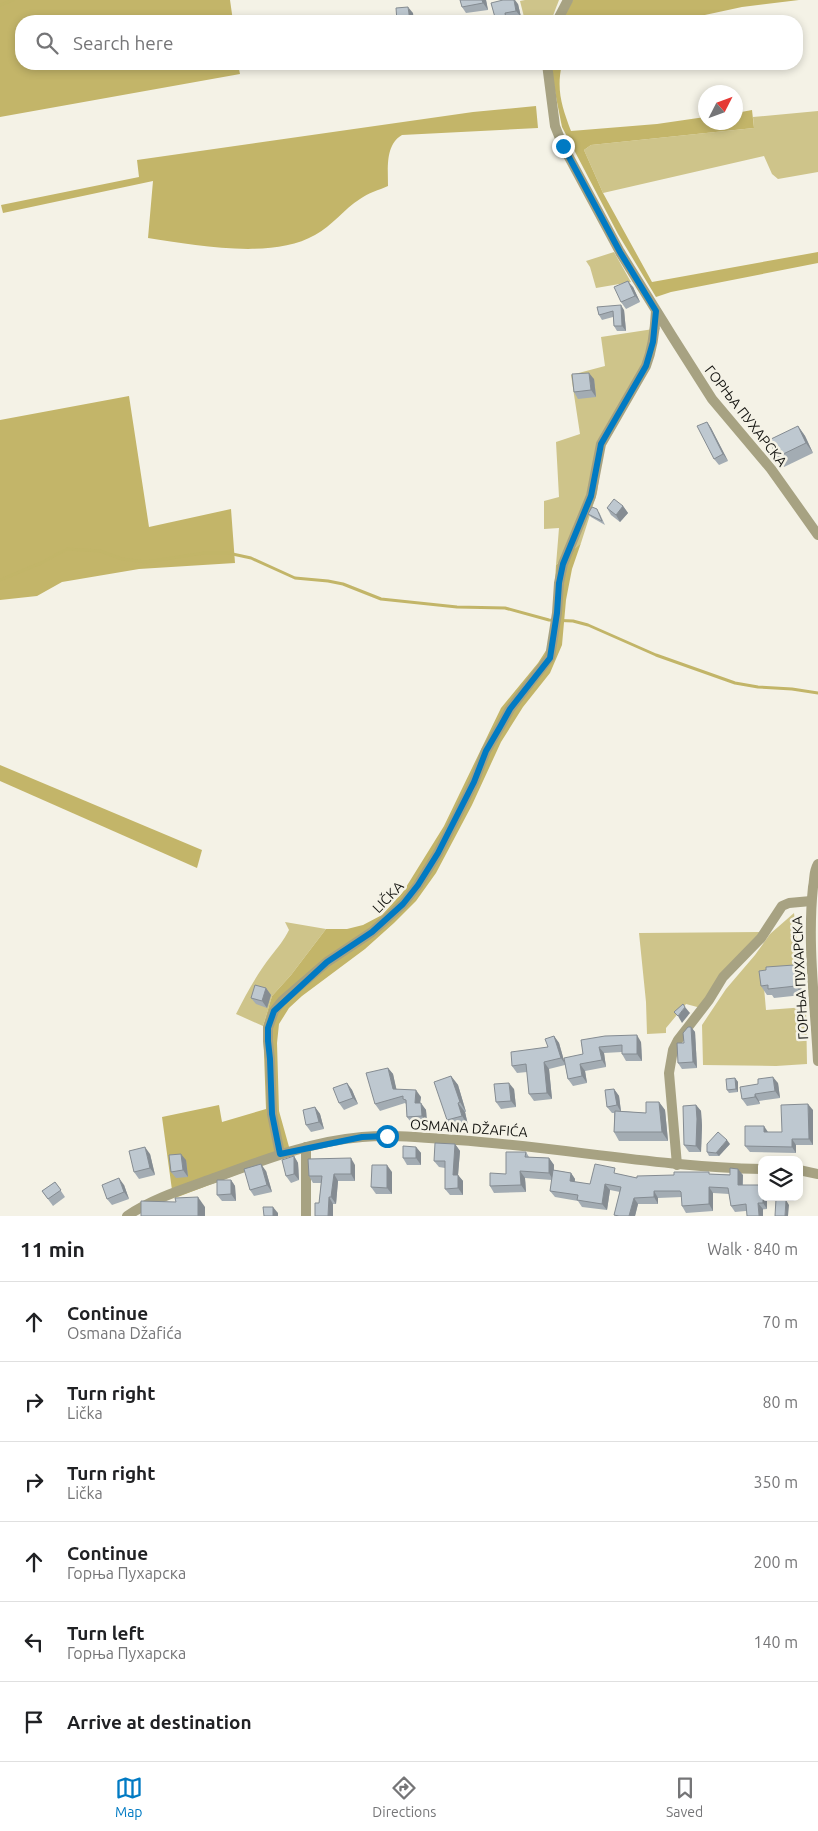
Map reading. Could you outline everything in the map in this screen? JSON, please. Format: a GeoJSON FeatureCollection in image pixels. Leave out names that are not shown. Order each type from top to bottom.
{"type":"FeatureCollection","features":[{"type":"Feature","properties":{"kind":"street"},"geometry":{"type":"LineString","coordinates":[[560,15],[565,2],[568,0]]}},
{"type":"Feature","properties":{"kind":"street","name":"ГОРЊА ПУХАРСКА"},"geometry":{"type":"LineString","coordinates":[[548,70],[555,126],[563,146],[620,252],[712,398],[771,469],[818,535]]}},
{"type":"Feature","properties":{"kind":"street","name":"LIČKA"},"geometry":{"type":"LineString","coordinates":[[280,1154],[272,1114],[268,1041],[268,1028],[274,1011],[327,962],[382,923],[403,904],[418,885],[438,853],[474,782],[486,751],[510,709],[550,658],[563,564],[591,496],[601,444],[646,366],[653,342],[656,311]]}},
{"type":"Feature","properties":{"kind":"street","name":"ГОРЊА ПУХАРСКА"},"geometry":{"type":"LineString","coordinates":[[818,864],[814,872],[811,901],[810,942],[818,1061]]}},
{"type":"Feature","properties":{"kind":"street"},"geometry":{"type":"LineString","coordinates":[[677,1165],[669,1074],[673,1050],[678,1040],[709,1000],[723,977],[761,938],[782,906],[789,903],[811,901]]}},
{"type":"Feature","properties":{"kind":"street","name":"OSMANA DŽAFIĆA"},"geometry":{"type":"LineString","coordinates":[[127,1216],[143,1206],[189,1187],[280,1154],[362,1137],[394,1136],[495,1143],[677,1165],[758,1169]]}},
{"type":"Feature","properties":{"kind":"street"},"geometry":{"type":"LineString","coordinates":[[306,1148],[306,1216]]}},
{"type":"Feature","properties":{"kind":"street"},"geometry":{"type":"LineString","coordinates":[[803,1171],[818,1174]]}},
{"type":"Feature","properties":{"kind":"shaded area"},"geometry":{"type":"Polygon","coordinates":[[[0,0],[230,0],[232,15],[15,15],[15,70],[239,70],[240,74],[0,117],[0,0]]]}},
{"type":"Feature","properties":{"kind":"shaded area"},"geometry":{"type":"Polygon","coordinates":[[[559,0],[553,15],[524,15],[520,1],[559,0]]]}},
{"type":"Feature","properties":{"kind":"shaded area"},"geometry":{"type":"Polygon","coordinates":[[[573,0],[799,0],[742,7],[705,15],[564,15],[573,0]]]}},
{"type":"Feature","properties":{"kind":"shaded area"},"geometry":{"type":"Polygon","coordinates":[[[552,70],[561,70],[561,98],[571,131],[657,124],[698,118],[698,130],[735,130],[591,145],[584,150],[603,193],[652,282],[818,252],[818,263],[671,292],[656,297],[618,234],[562,127],[552,70]]]}},
{"type":"Feature","properties":{"kind":"shaded area"},"geometry":{"type":"Polygon","coordinates":[[[536,106],[538,128],[402,135],[397,139],[390,151],[388,186],[363,197],[315,235],[297,243],[277,247],[255,249],[210,247],[148,238],[153,181],[3,213],[1,205],[139,177],[137,160],[473,112],[536,106]]]}},
{"type":"Feature","properties":{"kind":"shaded area"},"geometry":{"type":"Polygon","coordinates":[[[752,110],[754,128],[743,129],[743,112],[752,110]]]}},
{"type":"Feature","properties":{"kind":"shaded area"},"geometry":{"type":"Polygon","coordinates":[[[818,111],[818,172],[778,179],[772,174],[764,156],[603,193],[584,150],[591,145],[754,128],[753,117],[818,111]]]}},
{"type":"Feature","properties":{"kind":"shaded area"},"geometry":{"type":"Polygon","coordinates":[[[614,252],[631,282],[596,288],[590,267],[586,261],[614,252]]]}},
{"type":"Feature","properties":{"kind":"shaded area"},"geometry":{"type":"Polygon","coordinates":[[[660,328],[603,449],[597,493],[581,543],[556,565],[559,528],[544,529],[544,501],[559,497],[556,442],[580,434],[571,375],[605,366],[601,337],[660,328]]]}},
{"type":"Feature","properties":{"kind":"shaded area"},"geometry":{"type":"Polygon","coordinates":[[[129,396],[149,527],[231,509],[235,563],[139,569],[62,582],[37,596],[0,600],[0,420],[129,396]]]}},
{"type":"Feature","properties":{"kind":"shaded area"},"geometry":{"type":"Polygon","coordinates":[[[581,543],[572,569],[566,600],[562,645],[550,673],[523,707],[501,742],[472,805],[436,873],[416,901],[394,923],[365,949],[302,996],[289,1008],[279,1024],[277,1043],[279,1111],[291,1154],[175,1198],[172,1190],[162,1117],[219,1105],[222,1122],[266,1109],[263,1026],[272,996],[291,975],[326,929],[347,929],[363,925],[382,915],[403,892],[444,826],[501,708],[538,663],[547,649],[553,618],[556,565],[581,543]]]}},
{"type":"Feature","properties":{"kind":"shaded area"},"geometry":{"type":"Polygon","coordinates":[[[0,765],[202,850],[197,868],[0,781],[0,765]]]}},
{"type":"Feature","properties":{"kind":"shaded area"},"geometry":{"type":"Polygon","coordinates":[[[794,913],[800,963],[794,964],[794,973],[763,976],[766,1010],[806,1007],[807,1064],[776,1066],[703,1065],[702,1025],[726,989],[770,934],[794,913]]]}},
{"type":"Feature","properties":{"kind":"shaded area"},"geometry":{"type":"Polygon","coordinates":[[[285,922],[326,929],[291,975],[272,996],[263,1026],[236,1014],[256,977],[287,934],[289,930],[285,922]]]}},
{"type":"Feature","properties":{"kind":"shaded area"},"geometry":{"type":"Polygon","coordinates":[[[761,932],[701,1008],[686,1004],[666,1028],[666,1033],[647,1034],[646,1002],[639,933],[761,932]]]}},
{"type":"Feature","properties":{"kind":"building"},"geometry":{"type":"Polygon","coordinates":[[[460,0],[482,0],[483,3],[462,7],[460,0]]]}},
{"type":"Feature","properties":{"kind":"building"},"geometry":{"type":"Polygon","coordinates":[[[514,0],[516,11],[505,13],[505,15],[494,15],[491,3],[514,0]]]}},
{"type":"Feature","properties":{"kind":"building"},"geometry":{"type":"Polygon","coordinates":[[[408,7],[409,15],[397,15],[396,8],[408,7]]]}},
{"type":"Feature","properties":{"kind":"building"},"geometry":{"type":"Polygon","coordinates":[[[628,281],[635,296],[621,302],[614,287],[628,281]]]}},
{"type":"Feature","properties":{"kind":"building"},"geometry":{"type":"Polygon","coordinates":[[[621,305],[622,326],[614,326],[613,311],[599,315],[597,307],[621,305]]]}},
{"type":"Feature","properties":{"kind":"building"},"geometry":{"type":"Polygon","coordinates":[[[589,373],[591,390],[574,392],[572,374],[589,373]]]}},
{"type":"Feature","properties":{"kind":"building"},"geometry":{"type":"Polygon","coordinates":[[[707,422],[723,454],[714,459],[697,426],[707,422]]]}},
{"type":"Feature","properties":{"kind":"building"},"geometry":{"type":"Polygon","coordinates":[[[798,426],[806,443],[777,457],[769,440],[798,426]]]}},
{"type":"Feature","properties":{"kind":"building"},"geometry":{"type":"Polygon","coordinates":[[[614,499],[623,506],[616,515],[607,508],[614,499]]]}},
{"type":"Feature","properties":{"kind":"building"},"geometry":{"type":"Polygon","coordinates":[[[592,507],[597,509],[602,521],[588,514],[592,507]]]}},
{"type":"Feature","properties":{"kind":"building"},"geometry":{"type":"Polygon","coordinates":[[[794,965],[796,986],[768,989],[768,985],[761,986],[759,971],[766,970],[766,967],[794,965]]]}},
{"type":"Feature","properties":{"kind":"building"},"geometry":{"type":"Polygon","coordinates":[[[255,985],[266,988],[262,1001],[251,998],[255,985]]]}},
{"type":"Feature","properties":{"kind":"building"},"geometry":{"type":"Polygon","coordinates":[[[683,1004],[685,1007],[678,1016],[674,1012],[683,1004]]]}},
{"type":"Feature","properties":{"kind":"building"},"geometry":{"type":"Polygon","coordinates":[[[688,1027],[691,1027],[693,1062],[678,1063],[677,1043],[684,1043],[683,1033],[688,1027]]]}},
{"type":"Feature","properties":{"kind":"building"},"geometry":{"type":"Polygon","coordinates":[[[637,1035],[637,1054],[622,1054],[622,1045],[599,1047],[602,1060],[580,1064],[582,1076],[568,1079],[564,1058],[583,1054],[581,1040],[605,1036],[637,1035]]]}},
{"type":"Feature","properties":{"kind":"building"},"geometry":{"type":"Polygon","coordinates":[[[554,1036],[561,1058],[544,1062],[547,1093],[529,1094],[526,1064],[512,1066],[511,1052],[548,1047],[545,1039],[554,1036]]]}},
{"type":"Feature","properties":{"kind":"building"},"geometry":{"type":"Polygon","coordinates":[[[388,1068],[393,1089],[416,1090],[415,1103],[421,1103],[422,1116],[407,1117],[406,1100],[403,1099],[403,1096],[375,1104],[366,1073],[388,1068]]]}},
{"type":"Feature","properties":{"kind":"building"},"geometry":{"type":"Polygon","coordinates":[[[451,1076],[460,1102],[458,1103],[462,1116],[447,1120],[434,1082],[451,1076]]]}},
{"type":"Feature","properties":{"kind":"building"},"geometry":{"type":"Polygon","coordinates":[[[773,1077],[775,1091],[755,1094],[755,1097],[742,1099],[740,1087],[758,1084],[758,1079],[773,1077]]]}},
{"type":"Feature","properties":{"kind":"building"},"geometry":{"type":"Polygon","coordinates":[[[735,1078],[736,1089],[727,1090],[726,1079],[735,1078]]]}},
{"type":"Feature","properties":{"kind":"building"},"geometry":{"type":"Polygon","coordinates":[[[347,1083],[353,1098],[339,1103],[333,1088],[347,1083]]]}},
{"type":"Feature","properties":{"kind":"building"},"geometry":{"type":"Polygon","coordinates":[[[509,1083],[511,1101],[496,1102],[494,1084],[509,1083]]]}},
{"type":"Feature","properties":{"kind":"building"},"geometry":{"type":"Polygon","coordinates":[[[614,1089],[617,1105],[607,1107],[605,1090],[614,1089]]]}},
{"type":"Feature","properties":{"kind":"building"},"geometry":{"type":"Polygon","coordinates":[[[646,1102],[659,1102],[662,1132],[614,1132],[615,1111],[646,1113],[646,1102]]]}},
{"type":"Feature","properties":{"kind":"building"},"geometry":{"type":"Polygon","coordinates":[[[808,1104],[809,1139],[792,1139],[792,1147],[745,1146],[745,1126],[764,1126],[764,1132],[782,1132],[781,1105],[808,1104]]]}},
{"type":"Feature","properties":{"kind":"building"},"geometry":{"type":"Polygon","coordinates":[[[696,1105],[696,1146],[684,1145],[683,1106],[696,1105]]]}},
{"type":"Feature","properties":{"kind":"building"},"geometry":{"type":"Polygon","coordinates":[[[315,1107],[319,1122],[306,1125],[303,1110],[315,1107]]]}},
{"type":"Feature","properties":{"kind":"building"},"geometry":{"type":"Polygon","coordinates":[[[718,1132],[727,1140],[716,1153],[707,1152],[707,1144],[718,1132]]]}},
{"type":"Feature","properties":{"kind":"building"},"geometry":{"type":"Polygon","coordinates":[[[435,1143],[455,1144],[453,1175],[458,1175],[458,1188],[445,1189],[445,1161],[434,1161],[435,1143]]]}},
{"type":"Feature","properties":{"kind":"building"},"geometry":{"type":"Polygon","coordinates":[[[403,1146],[416,1147],[416,1158],[403,1158],[403,1146]]]}},
{"type":"Feature","properties":{"kind":"building"},"geometry":{"type":"Polygon","coordinates":[[[145,1147],[150,1168],[134,1172],[129,1151],[145,1147]]]}},
{"type":"Feature","properties":{"kind":"building"},"geometry":{"type":"Polygon","coordinates":[[[506,1152],[526,1152],[525,1157],[549,1158],[549,1173],[520,1171],[521,1185],[490,1186],[490,1173],[506,1174],[506,1152]]]}},
{"type":"Feature","properties":{"kind":"building"},"geometry":{"type":"Polygon","coordinates":[[[181,1154],[183,1170],[171,1172],[169,1155],[181,1154]]]}},
{"type":"Feature","properties":{"kind":"building"},"geometry":{"type":"Polygon","coordinates":[[[294,1156],[294,1174],[286,1176],[282,1160],[294,1156]]]}},
{"type":"Feature","properties":{"kind":"building"},"geometry":{"type":"Polygon","coordinates":[[[351,1158],[351,1174],[334,1174],[331,1197],[329,1197],[328,1216],[315,1216],[315,1203],[319,1203],[322,1176],[309,1176],[308,1159],[351,1158]]]}},
{"type":"Feature","properties":{"kind":"building"},"geometry":{"type":"Polygon","coordinates":[[[261,1164],[267,1185],[250,1190],[244,1169],[261,1164]]]}},
{"type":"Feature","properties":{"kind":"building"},"geometry":{"type":"Polygon","coordinates":[[[595,1164],[615,1168],[614,1173],[637,1178],[637,1176],[674,1175],[674,1172],[709,1172],[709,1174],[730,1175],[730,1168],[738,1169],[738,1185],[758,1185],[758,1201],[763,1201],[763,1203],[758,1203],[759,1216],[747,1216],[746,1204],[731,1206],[728,1188],[709,1187],[709,1204],[682,1206],[680,1191],[654,1191],[654,1197],[634,1198],[629,1216],[619,1216],[614,1215],[621,1187],[605,1184],[602,1204],[577,1200],[578,1195],[550,1191],[553,1170],[571,1173],[570,1181],[590,1184],[595,1164]]]}},
{"type":"Feature","properties":{"kind":"building"},"geometry":{"type":"Polygon","coordinates":[[[372,1165],[387,1165],[387,1188],[371,1187],[372,1165]]]}},
{"type":"Feature","properties":{"kind":"building"},"geometry":{"type":"Polygon","coordinates":[[[119,1178],[124,1192],[107,1199],[102,1185],[119,1178]]]}},
{"type":"Feature","properties":{"kind":"building"},"geometry":{"type":"Polygon","coordinates":[[[217,1180],[231,1180],[231,1194],[217,1195],[217,1180]]]}},
{"type":"Feature","properties":{"kind":"building"},"geometry":{"type":"Polygon","coordinates":[[[55,1182],[61,1190],[48,1199],[42,1191],[55,1182]]]}},
{"type":"Feature","properties":{"kind":"building"},"geometry":{"type":"Polygon","coordinates":[[[198,1197],[198,1216],[141,1216],[141,1201],[176,1202],[175,1198],[198,1197]]]}},
{"type":"Feature","properties":{"kind":"building"},"geometry":{"type":"Polygon","coordinates":[[[776,1201],[786,1201],[785,1216],[775,1216],[776,1201]]]}},
{"type":"Feature","properties":{"kind":"building"},"geometry":{"type":"Polygon","coordinates":[[[263,1207],[273,1207],[273,1216],[264,1216],[263,1207]]]}},
{"type":"Feature","properties":{"kind":"waterway"},"geometry":{"type":"LineString","coordinates":[[0,5],[13,0]]}},
{"type":"Feature","properties":{"kind":"waterway"},"geometry":{"type":"LineString","coordinates":[[0,580],[41,563],[67,549],[100,551],[122,559],[146,562],[204,553],[228,553],[251,558],[295,578],[343,584],[381,599],[457,607],[505,608],[549,620],[573,621],[588,625],[656,655],[735,683],[818,693]]}},
{"type":"Feature","properties":{"kind":"route"},"geometry":{"type":"LineString","coordinates":[[387,1136],[362,1137],[280,1154],[272,1114],[268,1028],[274,1011],[282,1001],[327,962],[372,932],[403,904],[418,885],[438,853],[474,782],[486,751],[510,709],[550,658],[563,564],[591,496],[601,444],[646,366],[655,328],[656,311],[620,252],[563,146]]}}]}
